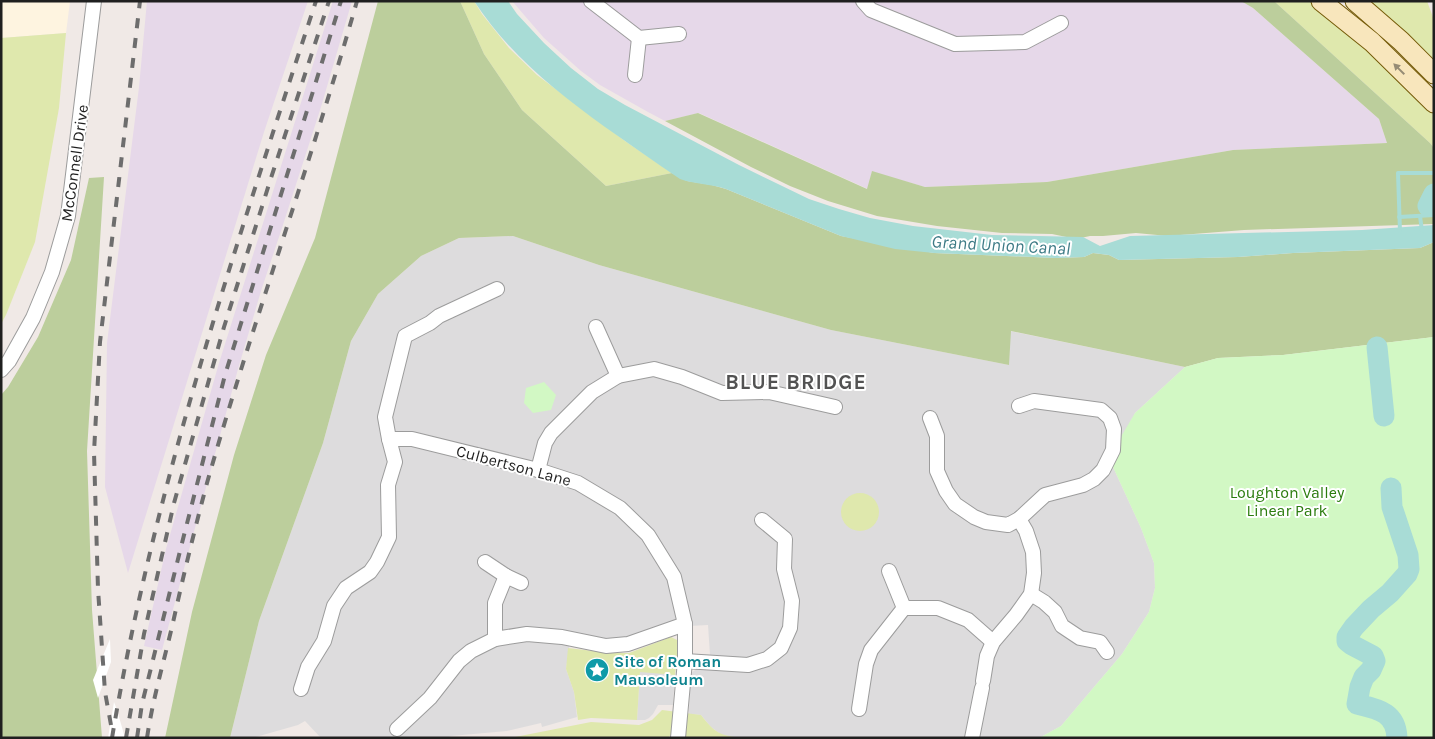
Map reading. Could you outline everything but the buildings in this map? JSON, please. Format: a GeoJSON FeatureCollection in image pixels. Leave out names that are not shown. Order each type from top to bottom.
{"type":"FeatureCollection","features":[{"type":"Feature","properties":{"kind":"street","name":"McConnell Drive"},"geometry":{"type":"LineString","coordinates":[[1,370],[9,361],[33,318],[52,272],[68,216],[94,1]]}},
{"type":"Feature","properties":{"kind":"street"},"geometry":{"type":"LineString","coordinates":[[591,1],[639,38],[679,34]]}},
{"type":"Feature","properties":{"kind":"street"},"geometry":{"type":"LineString","coordinates":[[863,1],[871,10],[955,44],[1025,42],[1061,23]]}},
{"type":"Feature","properties":{"kind":"street"},"geometry":{"type":"LineString","coordinates":[[1321,1],[1372,42],[1434,103]]}},
{"type":"Feature","properties":{"kind":"street"},"geometry":{"type":"LineString","coordinates":[[1354,1],[1401,41],[1434,74]]}},
{"type":"Feature","properties":{"kind":"street"},"geometry":{"type":"LineString","coordinates":[[635,75],[639,38]]}},
{"type":"Feature","properties":{"kind":"street"},"geometry":{"type":"LineString","coordinates":[[301,688],[308,667],[324,641],[334,606],[346,588],[370,572],[378,562],[390,537],[388,485],[395,462],[385,417],[406,336],[439,316],[496,289]]}},
{"type":"Feature","properties":{"kind":"street"},"geometry":{"type":"LineString","coordinates":[[596,327],[618,376]]}},
{"type":"Feature","properties":{"kind":"street"},"geometry":{"type":"LineString","coordinates":[[538,470],[545,443],[551,434],[592,392],[618,376],[654,369],[682,377],[722,393],[769,392],[835,407]]}},
{"type":"Feature","properties":{"kind":"street"},"geometry":{"type":"LineString","coordinates":[[930,418],[937,436],[937,471],[946,491],[955,504],[974,517],[986,522],[1008,525],[1019,519],[1045,495],[1083,485],[1094,479],[1103,470],[1113,450],[1114,429],[1110,418],[1101,410],[1034,401],[1019,406]]}},
{"type":"Feature","properties":{"kind":"street","name":"Culbertson Lane"},"geometry":{"type":"LineString","coordinates":[[389,439],[412,439],[538,470],[578,483],[620,508],[648,535],[674,577],[685,624],[685,661],[679,731]]}},
{"type":"Feature","properties":{"kind":"street"},"geometry":{"type":"LineString","coordinates":[[972,738],[987,656],[994,642],[1031,594],[1034,573],[1033,552],[1026,531],[1019,519]]}},
{"type":"Feature","properties":{"kind":"street"},"geometry":{"type":"LineString","coordinates":[[685,661],[748,665],[767,659],[781,648],[790,628],[792,601],[784,569],[785,539],[762,520]]}},
{"type":"Feature","properties":{"kind":"street"},"geometry":{"type":"LineString","coordinates":[[485,562],[506,576],[521,583]]}},
{"type":"Feature","properties":{"kind":"street"},"geometry":{"type":"LineString","coordinates":[[889,571],[904,608]]}},
{"type":"Feature","properties":{"kind":"street"},"geometry":{"type":"LineString","coordinates":[[495,639],[495,603],[506,576]]}},
{"type":"Feature","properties":{"kind":"street"},"geometry":{"type":"LineString","coordinates":[[1031,594],[1055,612],[1062,626],[1080,638],[1100,642],[1107,652]]}},
{"type":"Feature","properties":{"kind":"street"},"geometry":{"type":"LineString","coordinates":[[904,608],[938,608],[968,620],[994,642]]}},
{"type":"Feature","properties":{"kind":"street"},"geometry":{"type":"LineString","coordinates":[[859,709],[866,664],[871,650],[904,608]]}},
{"type":"Feature","properties":{"kind":"street"},"geometry":{"type":"LineString","coordinates":[[397,728],[430,698],[459,661],[471,651],[495,639],[527,634],[562,637],[606,646],[628,644],[685,624]]}},
{"type":"Feature","properties":{"kind":"street"},"geometry":{"type":"LineString","coordinates":[[668,738],[679,731]]}},
{"type":"Feature","properties":{"kind":"shaded area"},"geometry":{"type":"Polygon","coordinates":[[[1,1],[70,1],[66,33],[1,38],[1,1]]]}},
{"type":"Feature","properties":{"kind":"shaded area"},"geometry":{"type":"Polygon","coordinates":[[[147,1],[308,1],[264,132],[128,573],[105,487],[107,343],[139,87],[147,1]]]}},
{"type":"Feature","properties":{"kind":"shaded area"},"geometry":{"type":"Polygon","coordinates":[[[333,1],[352,1],[321,107],[261,291],[238,369],[162,650],[144,646],[166,549],[219,363],[333,1]]]}},
{"type":"Feature","properties":{"kind":"shaded area"},"geometry":{"type":"Polygon","coordinates":[[[512,1],[1241,1],[1253,8],[1379,119],[1387,143],[1233,150],[1047,182],[925,187],[872,172],[868,189],[699,113],[665,121],[600,85],[581,71],[544,38],[512,1]]]}},
{"type":"Feature","properties":{"kind":"shaded area"},"geometry":{"type":"Polygon","coordinates":[[[513,236],[599,265],[831,330],[1009,365],[1010,331],[1185,367],[1135,413],[1113,467],[1141,528],[1154,563],[1155,588],[1149,612],[1122,654],[1061,726],[1039,738],[742,738],[723,736],[711,727],[701,715],[689,714],[690,674],[699,667],[709,667],[708,625],[670,627],[614,641],[571,634],[566,669],[574,692],[577,717],[542,727],[541,723],[507,731],[451,736],[447,738],[321,738],[305,721],[298,725],[252,738],[230,738],[259,621],[323,443],[351,341],[378,294],[421,256],[459,238],[513,236]]]}},
{"type":"Feature","properties":{"kind":"shaded area"},"geometry":{"type":"Polygon","coordinates":[[[640,671],[675,675],[673,705],[658,705],[653,714],[645,720],[637,720],[640,671]]]}},
{"type":"Feature","properties":{"kind":"green space"},"geometry":{"type":"Polygon","coordinates":[[[378,1],[460,1],[484,54],[522,110],[606,186],[672,173],[687,181],[726,189],[841,236],[934,253],[1056,258],[1084,257],[1093,253],[1109,255],[1119,260],[1238,257],[1420,248],[1434,242],[1434,337],[1283,355],[1218,358],[1185,367],[1011,331],[1009,365],[831,330],[599,265],[513,236],[459,238],[421,256],[378,294],[351,341],[323,443],[259,621],[230,738],[165,738],[192,612],[234,455],[266,355],[315,238],[378,1]]]}},
{"type":"Feature","properties":{"kind":"green space"},"geometry":{"type":"Polygon","coordinates":[[[460,1],[474,1],[509,48],[537,75],[625,141],[672,173],[606,186],[522,110],[484,54],[460,1]]]}},
{"type":"Feature","properties":{"kind":"green space"},"geometry":{"type":"Polygon","coordinates":[[[1241,1],[1274,1],[1430,143],[1434,148],[1434,224],[1244,230],[1168,236],[1136,233],[1090,236],[1076,239],[1052,234],[1002,233],[937,226],[877,216],[828,201],[790,186],[751,167],[665,121],[698,113],[867,189],[872,171],[925,187],[1047,182],[1233,150],[1387,143],[1379,119],[1253,8],[1241,1]]]}},
{"type":"Feature","properties":{"kind":"green space"},"geometry":{"type":"Polygon","coordinates":[[[1274,1],[1325,1],[1434,103],[1434,148],[1430,143],[1274,1]]]}},
{"type":"Feature","properties":{"kind":"green space"},"geometry":{"type":"Polygon","coordinates":[[[1355,1],[1427,1],[1434,20],[1434,74],[1355,1]]]}},
{"type":"Feature","properties":{"kind":"green space"},"geometry":{"type":"Polygon","coordinates":[[[66,33],[59,108],[35,242],[1,324],[1,38],[66,33]]]}},
{"type":"Feature","properties":{"kind":"green space"},"geometry":{"type":"Polygon","coordinates":[[[104,177],[87,451],[92,610],[102,738],[1,738],[1,395],[8,387],[38,337],[71,260],[89,178],[104,177]]]}},
{"type":"Feature","properties":{"kind":"green space","name":"Loughton Valley Linear Park"},"geometry":{"type":"Polygon","coordinates":[[[1434,337],[1434,738],[1039,738],[1061,726],[1122,654],[1149,612],[1155,588],[1154,563],[1141,528],[1113,467],[1122,435],[1135,413],[1185,367],[1218,358],[1283,355],[1434,337]]]}},
{"type":"Feature","properties":{"kind":"green space"},"geometry":{"type":"Polygon","coordinates":[[[544,382],[556,395],[551,410],[533,413],[524,403],[526,388],[544,382]]]}},
{"type":"Feature","properties":{"kind":"green space"},"geometry":{"type":"Polygon","coordinates":[[[860,493],[873,499],[879,512],[873,525],[860,531],[847,525],[841,512],[847,499],[860,493]]]}},
{"type":"Feature","properties":{"kind":"green space"},"geometry":{"type":"Polygon","coordinates":[[[671,637],[679,641],[675,675],[640,672],[637,720],[591,718],[578,720],[574,692],[566,669],[568,648],[610,653],[629,653],[671,637]]]}},
{"type":"Feature","properties":{"kind":"green space"},"geometry":{"type":"Polygon","coordinates":[[[662,710],[701,715],[718,732],[742,738],[678,738],[679,726],[668,738],[510,738],[591,722],[639,725],[652,720],[662,710]]]}},
{"type":"Feature","properties":{"kind":"water","name":"Grand Union Canal"},"geometry":{"type":"Polygon","coordinates":[[[474,1],[508,1],[517,14],[544,43],[571,68],[598,89],[625,105],[739,165],[809,199],[870,218],[913,226],[992,235],[1083,237],[1100,246],[1130,236],[1362,230],[1434,225],[1434,242],[1420,248],[1238,257],[1119,260],[1109,255],[1093,253],[1084,257],[1056,258],[934,253],[895,249],[841,236],[726,189],[680,179],[605,127],[551,85],[502,38],[474,1]]]}},
{"type":"Feature","properties":{"kind":"pier"},"geometry":{"type":"Polygon","coordinates":[[[110,639],[111,662],[98,698],[93,680],[110,639]]]}},
{"type":"Feature","properties":{"kind":"pier"},"geometry":{"type":"Polygon","coordinates":[[[114,702],[117,710],[125,738],[108,738],[114,702]]]}},
{"type":"Feature","properties":{"kind":"waterway"},"geometry":{"type":"LineString","coordinates":[[1400,232],[1398,173],[1434,173]]}},
{"type":"Feature","properties":{"kind":"waterway"},"geometry":{"type":"LineString","coordinates":[[1428,206],[1434,194]]}},
{"type":"Feature","properties":{"kind":"waterway"},"geometry":{"type":"LineString","coordinates":[[1399,217],[1434,215]]}},
{"type":"Feature","properties":{"kind":"waterway"},"geometry":{"type":"LineString","coordinates":[[1420,216],[1422,231]]}},
{"type":"Feature","properties":{"kind":"waterway"},"geometry":{"type":"LineString","coordinates":[[1377,347],[1384,416]]}},
{"type":"Feature","properties":{"kind":"waterway"},"geometry":{"type":"LineString","coordinates":[[1391,488],[1392,507],[1408,555],[1409,569],[1407,574],[1390,593],[1354,627],[1347,637],[1347,641],[1373,656],[1375,661],[1371,670],[1364,677],[1357,704],[1379,710],[1389,717],[1396,729],[1397,738]]}},
{"type":"Feature","properties":{"kind":"railway"},"geometry":{"type":"LineString","coordinates":[[111,725],[105,692],[98,589],[94,452],[100,342],[140,1]]}},
{"type":"Feature","properties":{"kind":"railway"},"geometry":{"type":"LineString","coordinates":[[112,738],[150,551],[174,458],[228,274],[316,1]]}},
{"type":"Feature","properties":{"kind":"railway"},"geometry":{"type":"LineString","coordinates":[[126,738],[144,634],[174,503],[224,327],[329,1]]}},
{"type":"Feature","properties":{"kind":"railway"},"geometry":{"type":"LineString","coordinates":[[137,738],[142,704],[225,375],[341,1]]}},
{"type":"Feature","properties":{"kind":"railway"},"geometry":{"type":"LineString","coordinates":[[147,738],[156,693],[207,483],[243,362],[321,122],[357,1]]}},
{"type":"Feature","properties":{"kind":"place","name":"Site of Roman Mausoleum"},"geometry":{"type":"Point","coordinates":[597,670]}},
{"type":"Feature","properties":{"kind":"district","name":"BLUE BRIDGE"},"geometry":{"type":"Point","coordinates":[796,382]}}]}
